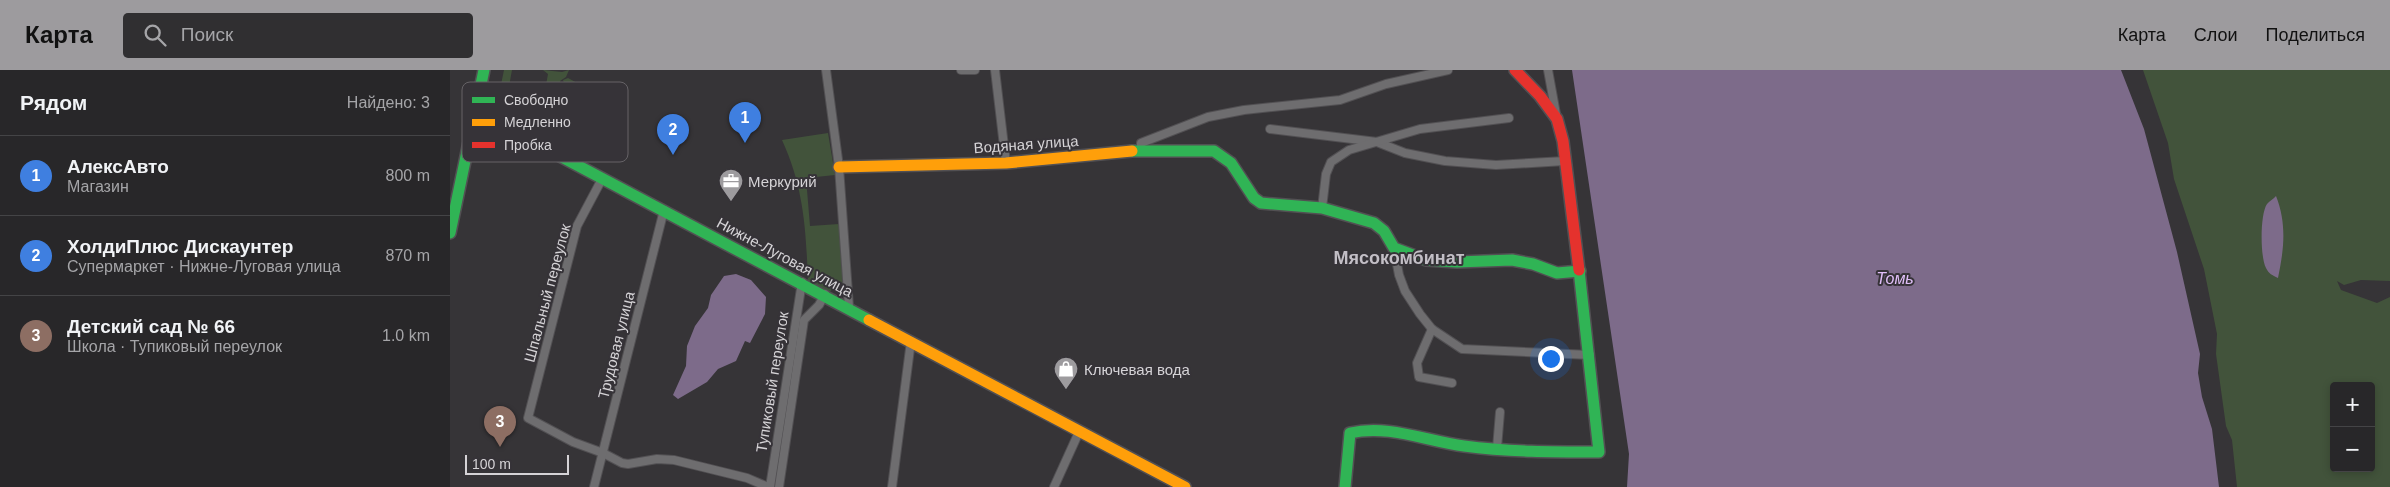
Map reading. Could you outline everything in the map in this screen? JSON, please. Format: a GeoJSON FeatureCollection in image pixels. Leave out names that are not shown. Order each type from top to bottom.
{"type":"FeatureCollection","features":[{"type":"Feature","properties":{"kind":"street"},"geometry":{"type":"LineString","coordinates":[[826,70],[839,167],[849,307]]}},
{"type":"Feature","properties":{"kind":"street"},"geometry":{"type":"LineString","coordinates":[[961,70],[974,70]]}},
{"type":"Feature","properties":{"kind":"street"},"geometry":{"type":"LineString","coordinates":[[995,70],[1006,162]]}},
{"type":"Feature","properties":{"kind":"street"},"geometry":{"type":"LineString","coordinates":[[1141,150],[1141,143],[1208,117],[1244,110],[1340,100],[1386,84],[1448,70]]}},
{"type":"Feature","properties":{"kind":"street"},"geometry":{"type":"LineString","coordinates":[[1515,70],[1540,96],[1557,119]]}},
{"type":"Feature","properties":{"kind":"street"},"geometry":{"type":"LineString","coordinates":[[1345,487],[1350,433],[1361,429],[1394,432],[1444,444],[1524,452],[1599,452],[1580,271],[1565,161],[1548,70]]}},
{"type":"Feature","properties":{"kind":"street"},"geometry":{"type":"LineString","coordinates":[[1509,118],[1420,129],[1349,150],[1331,162],[1326,174],[1322,208],[1374,223],[1384,231],[1394,248],[1399,275],[1405,291],[1432,328],[1467,350],[1590,355]]}},
{"type":"Feature","properties":{"kind":"street"},"geometry":{"type":"LineString","coordinates":[[1270,129],[1377,142],[1405,154],[1445,161],[1496,165],[1565,161]]}},
{"type":"Feature","properties":{"kind":"street","name":"Водяная улица"},"geometry":{"type":"LineString","coordinates":[[839,167],[1006,162],[1141,150],[1214,150],[1231,162],[1254,198],[1261,203],[1322,208]]}},
{"type":"Feature","properties":{"kind":"street"},"geometry":{"type":"LineString","coordinates":[[450,233],[465,162]]}},
{"type":"Feature","properties":{"kind":"street","name":"Нижне-Луговая улица"},"geometry":{"type":"LineString","coordinates":[[570,162],[825,294],[1184,487]]}},
{"type":"Feature","properties":{"kind":"street","name":"Шпальный переулок"},"geometry":{"type":"LineString","coordinates":[[528,418],[578,226],[602,179]]}},
{"type":"Feature","properties":{"kind":"street","name":"Трудовая улица"},"geometry":{"type":"LineString","coordinates":[[594,487],[664,210]]}},
{"type":"Feature","properties":{"kind":"street"},"geometry":{"type":"LineString","coordinates":[[1394,248],[1426,260],[1457,262],[1512,260],[1533,264],[1557,273],[1580,271]]}},
{"type":"Feature","properties":{"kind":"street","name":"Тупиковый переулок"},"geometry":{"type":"LineString","coordinates":[[528,418],[573,442],[628,464],[657,459],[674,460],[747,478],[769,487],[802,282]]}},
{"type":"Feature","properties":{"kind":"street","name":"Тупиковый переулок"},"geometry":{"type":"LineString","coordinates":[[778,487],[804,320],[820,305],[825,294]]}},
{"type":"Feature","properties":{"kind":"street"},"geometry":{"type":"LineString","coordinates":[[1432,328],[1418,363],[1419,377],[1452,383]]}},
{"type":"Feature","properties":{"kind":"street"},"geometry":{"type":"LineString","coordinates":[[892,487],[911,341]]}},
{"type":"Feature","properties":{"kind":"street"},"geometry":{"type":"LineString","coordinates":[[1497,448],[1500,412]]}},
{"type":"Feature","properties":{"kind":"street"},"geometry":{"type":"LineString","coordinates":[[1054,487],[1079,432]]}},
{"type":"Feature","properties":{"kind":"green space"},"geometry":{"type":"Polygon","coordinates":[[[504,70],[512,70],[510,82],[502,82],[504,70]]]}},
{"type":"Feature","properties":{"kind":"green space"},"geometry":{"type":"Polygon","coordinates":[[[543,70],[562,72],[569,70],[566,77],[560,82],[547,82],[548,74],[543,70]]]}},
{"type":"Feature","properties":{"kind":"green space"},"geometry":{"type":"Polygon","coordinates":[[[2143,70],[2390,70],[2390,281],[2361,280],[2344,285],[2337,281],[2341,290],[2377,303],[2390,297],[2390,487],[2237,487],[2232,440],[2226,426],[2216,354],[2217,334],[2204,269],[2174,179],[2168,143],[2143,70]]]}},
{"type":"Feature","properties":{"kind":"green space"},"geometry":{"type":"Polygon","coordinates":[[[568,78],[575,82],[564,82],[563,80],[568,78]]]}},
{"type":"Feature","properties":{"kind":"green space"},"geometry":{"type":"Polygon","coordinates":[[[828,133],[835,175],[806,178],[810,226],[839,224],[843,284],[830,291],[808,282],[805,227],[799,192],[782,140],[828,133]]]}},
{"type":"Feature","properties":{"kind":"water","name":"Томь"},"geometry":{"type":"Polygon","coordinates":[[[1572,70],[2121,70],[2144,129],[2177,252],[2200,354],[2198,373],[2202,397],[2212,429],[2219,487],[1627,487],[1629,454],[1572,70]]]}},
{"type":"Feature","properties":{"kind":"water"},"geometry":{"type":"Polygon","coordinates":[[[2276,196],[2283,227],[2282,257],[2278,278],[2266,268],[2262,246],[2262,226],[2265,209],[2268,203],[2276,196]]]}},
{"type":"Feature","properties":{"kind":"water"},"geometry":{"type":"Polygon","coordinates":[[[736,274],[751,280],[766,297],[765,314],[750,343],[745,341],[736,361],[718,369],[707,382],[678,399],[673,395],[686,366],[687,346],[695,326],[708,308],[711,295],[724,276],[736,274]]]}},
{"type":"Feature","properties":{"kind":"traffic: fast"},"geometry":{"type":"LineString","coordinates":[[481,82],[484,70]]}},
{"type":"Feature","properties":{"kind":"traffic: fast"},"geometry":{"type":"LineString","coordinates":[[1132,151],[1214,151],[1231,163],[1254,198],[1261,203],[1322,208],[1374,223],[1384,231],[1394,248],[1426,260],[1457,262],[1512,260],[1533,264],[1557,273],[1580,271]]}},
{"type":"Feature","properties":{"kind":"traffic: fast"},"geometry":{"type":"LineString","coordinates":[[450,233],[465,162]]}},
{"type":"Feature","properties":{"kind":"traffic: fast"},"geometry":{"type":"LineString","coordinates":[[571,162],[869,320]]}},
{"type":"Feature","properties":{"kind":"traffic: fast"},"geometry":{"type":"LineString","coordinates":[[1345,487],[1350,433],[1364,431],[1407,434],[1450,444],[1481,448],[1599,452],[1579,270]]}},
{"type":"Feature","properties":{"kind":"traffic: slow"},"geometry":{"type":"LineString","coordinates":[[839,167],[1006,163],[1132,151]]}},
{"type":"Feature","properties":{"kind":"traffic: slow"},"geometry":{"type":"LineString","coordinates":[[869,320],[1185,487]]}},
{"type":"Feature","properties":{"kind":"traffic: jam"},"geometry":{"type":"LineString","coordinates":[[1515,70],[1540,96],[1557,119],[1563,141],[1579,270]]}},
{"type":"Feature","properties":{"kind":"place","name":"АлексАвто"},"geometry":{"type":"Point","coordinates":[745,143]}},
{"type":"Feature","properties":{"kind":"place","name":"ХолдиПлюс Дискаунтер"},"geometry":{"type":"Point","coordinates":[673,155]}},
{"type":"Feature","properties":{"kind":"place","name":"Меркурий"},"geometry":{"type":"Point","coordinates":[731,202]}},
{"type":"Feature","properties":{"kind":"place","name":"Ключевая вода"},"geometry":{"type":"Point","coordinates":[1066,390]}},
{"type":"Feature","properties":{"kind":"place","name":"Детский сад № 66"},"geometry":{"type":"Point","coordinates":[500,447]}},
{"type":"Feature","properties":{"kind":"district","name":"Мясокомбинат"},"geometry":{"type":"Point","coordinates":[1399,258]}}]}
